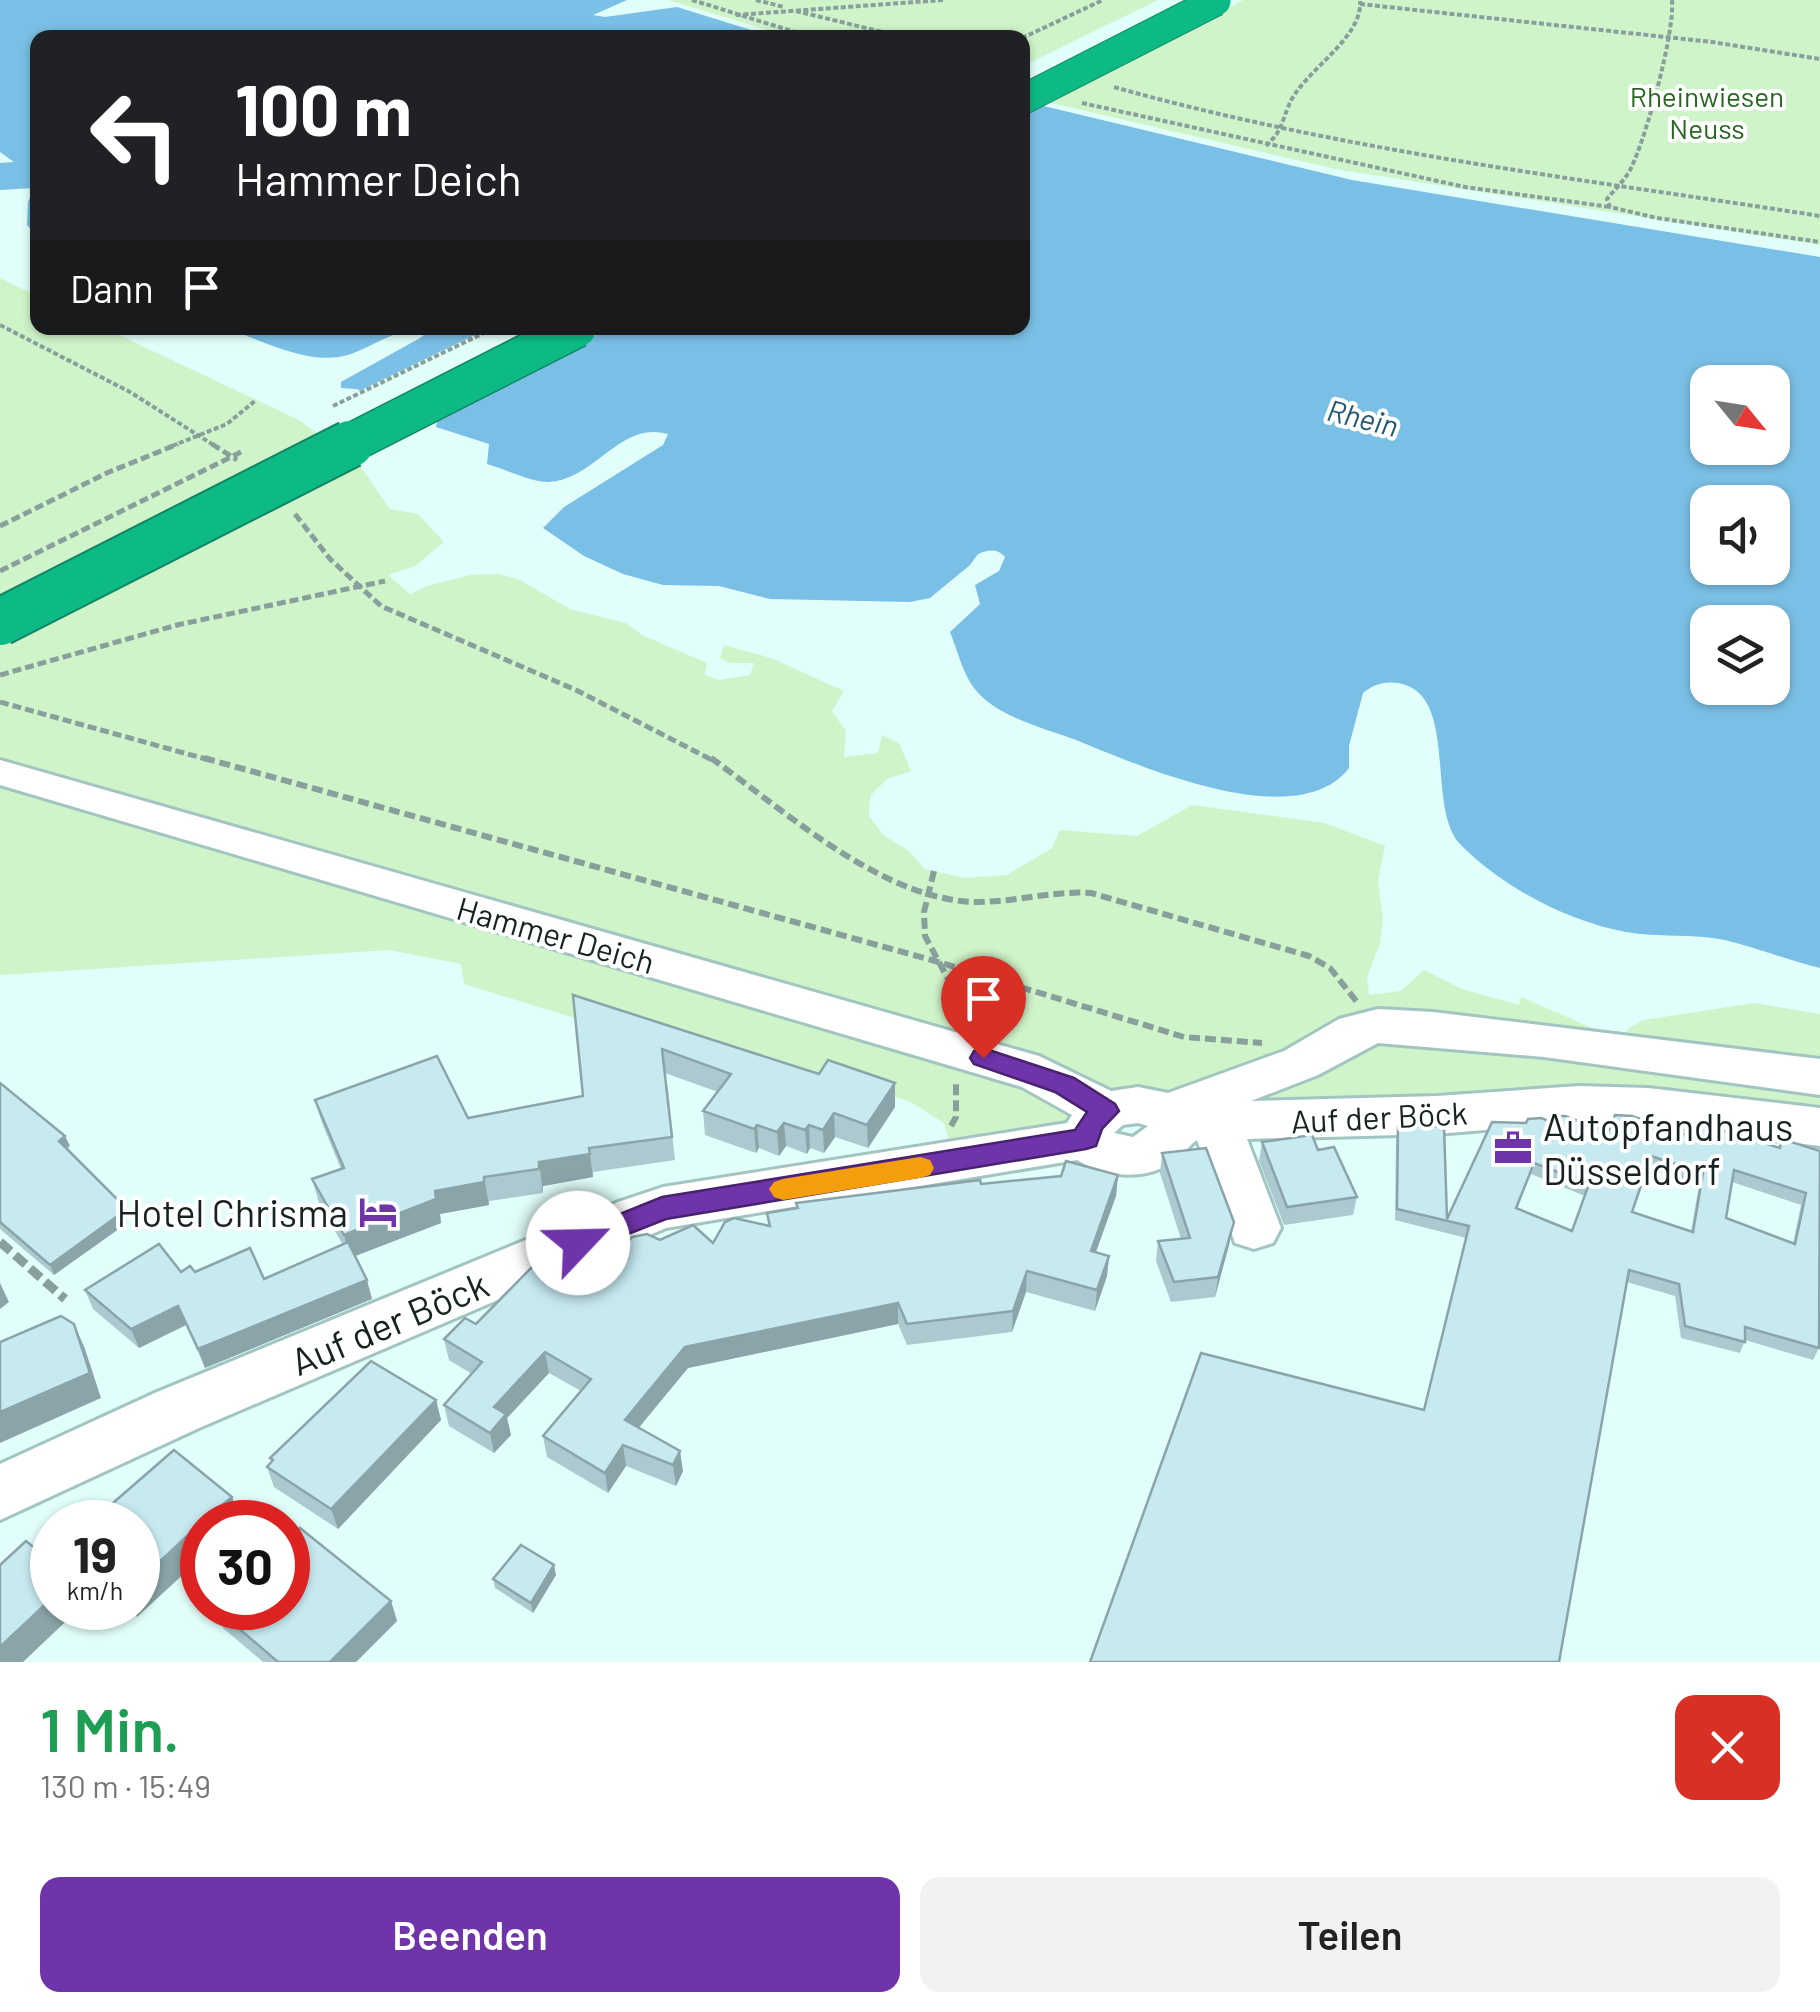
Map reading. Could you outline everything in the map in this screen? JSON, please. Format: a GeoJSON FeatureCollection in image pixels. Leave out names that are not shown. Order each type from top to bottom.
{"type":"FeatureCollection","features":[{"type":"Feature","properties":{"kind":"highway"},"geometry":{"type":"LineString","coordinates":[[1030,74],[1181,0]]}},
{"type":"Feature","properties":{"kind":"highway"},"geometry":{"type":"LineString","coordinates":[[1030,96],[1216,1]]}},
{"type":"Feature","properties":{"kind":"highway"},"geometry":{"type":"LineString","coordinates":[[0,584],[506,335]]}},
{"type":"Feature","properties":{"kind":"highway"},"geometry":{"type":"LineString","coordinates":[[0,622],[563,335]]}},
{"type":"Feature","properties":{"kind":"street","name":"Hammer Deich"},"geometry":{"type":"LineString","coordinates":[[0,772],[1039,1074],[1096,1125]]}},
{"type":"Feature","properties":{"kind":"street"},"geometry":{"type":"LineString","coordinates":[[1096,1125],[1108,1154],[1132,1157],[1165,1142],[1187,1119],[1356,1031],[1378,1026],[1639,1050],[1698,1064],[1820,1077]]}},
{"type":"Feature","properties":{"kind":"street","name":"Auf der Böck"},"geometry":{"type":"LineString","coordinates":[[1187,1119],[1437,1114],[1579,1104],[1648,1106],[1820,1127]]}},
{"type":"Feature","properties":{"kind":"street"},"geometry":{"type":"LineString","coordinates":[[1187,1119],[1254,1228]]}},
{"type":"Feature","properties":{"kind":"street","name":"Auf der Böck"},"geometry":{"type":"LineString","coordinates":[[0,1493],[178,1410],[650,1212],[1096,1125]]}},
{"type":"Feature","properties":{"kind":"path"},"geometry":{"type":"LineString","coordinates":[[692,0],[787,30]]}},
{"type":"Feature","properties":{"kind":"path"},"geometry":{"type":"LineString","coordinates":[[756,0],[876,30]]}},
{"type":"Feature","properties":{"kind":"path"},"geometry":{"type":"LineString","coordinates":[[736,15],[943,0]]}},
{"type":"Feature","properties":{"kind":"path"},"geometry":{"type":"LineString","coordinates":[[1030,34],[1102,0]]}},
{"type":"Feature","properties":{"kind":"path"},"geometry":{"type":"LineString","coordinates":[[1610,207],[1607,199],[1631,169],[1671,38],[1675,7],[1672,0]]}},
{"type":"Feature","properties":{"kind":"path"},"geometry":{"type":"LineString","coordinates":[[1266,146],[1285,126],[1289,104],[1352,28],[1361,12],[1360,2],[1820,59]]}},
{"type":"Feature","properties":{"kind":"path"},"geometry":{"type":"LineString","coordinates":[[1100,83],[1278,132],[1820,216]]}},
{"type":"Feature","properties":{"kind":"path"},"geometry":{"type":"LineString","coordinates":[[1071,101],[1465,187],[1820,242]]}},
{"type":"Feature","properties":{"kind":"path"},"geometry":{"type":"LineString","coordinates":[[0,325],[130,392],[195,437],[243,464]]}},
{"type":"Feature","properties":{"kind":"path"},"geometry":{"type":"LineString","coordinates":[[0,526],[109,472],[227,424],[256,400]]}},
{"type":"Feature","properties":{"kind":"path"},"geometry":{"type":"LineString","coordinates":[[288,506],[357,588],[381,606],[576,690],[700,751],[844,853],[926,896],[967,902],[1061,890],[1115,898],[1309,956],[1330,968],[1378,1026]]}},
{"type":"Feature","properties":{"kind":"path"},"geometry":{"type":"LineString","coordinates":[[0,676],[178,625],[385,581]]}},
{"type":"Feature","properties":{"kind":"path"},"geometry":{"type":"LineString","coordinates":[[0,702],[326,790],[651,886],[935,961],[1184,1036],[1246,1040],[1311,1057]]}},
{"type":"Feature","properties":{"kind":"path"},"geometry":{"type":"LineString","coordinates":[[0,1242],[65,1299]]}},
{"type":"Feature","properties":{"kind":"green space"},"geometry":{"type":"Polygon","coordinates":[[[668,0],[1158,0],[1030,63],[1030,30],[768,30],[668,0]]]}},
{"type":"Feature","properties":{"kind":"green space","name":"Rheinwiesen Neuss"},"geometry":{"type":"Polygon","coordinates":[[[1243,0],[1820,0],[1820,245],[1335,169],[1047,102],[1243,0]]]}},
{"type":"Feature","properties":{"kind":"green space"},"geometry":{"type":"Polygon","coordinates":[[[0,278],[30,293],[30,335],[119,335],[297,419],[356,460],[390,509],[418,514],[444,542],[415,566],[388,575],[410,594],[471,575],[499,574],[520,580],[570,609],[626,623],[642,635],[707,663],[705,675],[719,680],[750,675],[754,663],[730,663],[720,658],[724,645],[771,658],[844,691],[832,711],[846,731],[844,757],[878,753],[882,735],[899,743],[911,771],[887,779],[870,796],[869,816],[883,835],[909,851],[925,869],[965,878],[1007,875],[1052,848],[1060,830],[1137,836],[1192,805],[1325,823],[1385,846],[1378,881],[1383,919],[1380,944],[1367,977],[1369,995],[1401,991],[1424,970],[1462,989],[1519,1005],[1521,997],[1622,1041],[1629,1028],[1644,1020],[1754,1003],[1820,1014],[1820,1073],[1368,1014],[1301,1053],[1182,1097],[1123,1096],[0,762],[0,278]]]}},
{"type":"Feature","properties":{"kind":"green space"},"geometry":{"type":"Polygon","coordinates":[[[0,782],[1077,1102],[1072,1127],[951,1147],[944,1123],[909,1101],[814,1072],[760,1075],[464,984],[461,964],[389,950],[0,975],[0,782]]]}},
{"type":"Feature","properties":{"kind":"green space"},"geometry":{"type":"Polygon","coordinates":[[[1373,1037],[1820,1081],[1820,1117],[1208,1104],[1373,1037]]]}},
{"type":"Feature","properties":{"kind":"water"},"geometry":{"type":"Polygon","coordinates":[[[0,0],[627,0],[593,15],[605,17],[677,7],[751,30],[30,30],[30,188],[0,190],[0,163],[14,162],[0,152],[0,0]]]}},
{"type":"Feature","properties":{"kind":"water","name":"Rhein"},"geometry":{"type":"Polygon","coordinates":[[[1030,103],[1352,180],[1820,257],[1820,968],[1725,940],[1638,934],[1604,927],[1559,911],[1515,888],[1477,860],[1460,844],[1450,827],[1436,729],[1429,707],[1417,691],[1398,683],[1379,684],[1363,693],[1349,746],[1349,768],[1325,787],[1293,796],[1256,796],[1176,778],[1021,720],[995,707],[974,688],[950,632],[980,604],[975,585],[999,571],[1005,557],[999,552],[978,554],[930,598],[910,602],[770,599],[719,586],[663,585],[623,574],[584,556],[543,528],[564,507],[663,445],[668,434],[636,435],[565,479],[533,480],[487,464],[489,444],[436,427],[438,417],[356,389],[341,388],[341,382],[424,335],[1030,335],[1030,103]]]}},
{"type":"Feature","properties":{"kind":"water"},"geometry":{"type":"Polygon","coordinates":[[[30,197],[30,228],[27,225],[30,197]]]}},
{"type":"Feature","properties":{"kind":"water"},"geometry":{"type":"Polygon","coordinates":[[[244,335],[394,335],[349,355],[310,356],[244,335]]]}},
{"type":"Feature","properties":{"kind":"pier"},"geometry":{"type":"Polygon","coordinates":[[[475,335],[596,335],[432,420],[353,394],[475,335]]]}},
{"type":"Feature","properties":{"kind":"building"},"geometry":{"type":"Polygon","coordinates":[[[573,995],[819,1074],[828,1060],[895,1083],[867,1125],[834,1113],[823,1130],[809,1125],[805,1130],[784,1123],[777,1132],[757,1125],[754,1129],[703,1111],[731,1074],[662,1049],[672,1137],[589,1148],[590,1154],[539,1162],[539,1169],[484,1177],[484,1182],[435,1191],[436,1199],[344,1235],[312,1179],[344,1168],[315,1100],[437,1056],[468,1118],[583,1096],[573,995]]]}},
{"type":"Feature","properties":{"kind":"building"},"geometry":{"type":"Polygon","coordinates":[[[0,1083],[65,1136],[59,1141],[123,1205],[123,1212],[50,1265],[0,1222],[0,1083]]]}},
{"type":"Feature","properties":{"kind":"building"},"geometry":{"type":"Polygon","coordinates":[[[1615,1115],[1632,1116],[1698,1139],[1701,1124],[1780,1148],[1782,1139],[1820,1151],[1819,1348],[1745,1327],[1745,1342],[1685,1326],[1679,1284],[1629,1270],[1559,1662],[1090,1662],[1201,1353],[1424,1410],[1469,1226],[1397,1209],[1398,1127],[1444,1126],[1447,1219],[1492,1122],[1526,1123],[1528,1119],[1541,1118],[1554,1123],[1557,1116],[1565,1116],[1608,1132],[1615,1115]],[[1651,1156],[1632,1212],[1693,1232],[1703,1173],[1651,1156]],[[1534,1163],[1516,1208],[1572,1231],[1589,1184],[1534,1163]],[[1734,1170],[1726,1218],[1795,1244],[1806,1193],[1734,1170]]]}},
{"type":"Feature","properties":{"kind":"building"},"geometry":{"type":"Polygon","coordinates":[[[1312,1135],[1318,1150],[1334,1147],[1357,1197],[1287,1207],[1262,1142],[1312,1135]]]}},
{"type":"Feature","properties":{"kind":"building"},"geometry":{"type":"Polygon","coordinates":[[[1206,1148],[1234,1222],[1218,1277],[1174,1282],[1158,1241],[1190,1238],[1162,1153],[1206,1148]]]}},
{"type":"Feature","properties":{"kind":"building"},"geometry":{"type":"Polygon","coordinates":[[[1066,1161],[1118,1175],[1091,1251],[1109,1256],[1097,1290],[1027,1271],[1013,1311],[907,1324],[898,1303],[685,1347],[625,1420],[680,1451],[673,1465],[623,1445],[605,1473],[543,1436],[591,1379],[545,1352],[494,1407],[506,1414],[490,1433],[444,1405],[482,1362],[444,1339],[465,1318],[476,1324],[532,1267],[574,1249],[581,1252],[623,1246],[632,1237],[647,1234],[660,1240],[693,1225],[713,1243],[725,1222],[734,1218],[770,1226],[767,1213],[798,1208],[796,1203],[980,1180],[981,1184],[1061,1176],[1066,1161]]]}},
{"type":"Feature","properties":{"kind":"building"},"geometry":{"type":"Polygon","coordinates":[[[348,1242],[367,1280],[198,1349],[178,1306],[131,1329],[85,1290],[159,1244],[181,1272],[190,1266],[195,1272],[250,1248],[264,1279],[348,1242]]]}},
{"type":"Feature","properties":{"kind":"building"},"geometry":{"type":"Polygon","coordinates":[[[61,1316],[74,1324],[90,1373],[0,1412],[0,1342],[61,1316]]]}},
{"type":"Feature","properties":{"kind":"building"},"geometry":{"type":"Polygon","coordinates":[[[371,1361],[436,1400],[331,1509],[267,1467],[273,1460],[270,1458],[371,1361]]]}},
{"type":"Feature","properties":{"kind":"building"},"geometry":{"type":"Polygon","coordinates":[[[174,1450],[232,1497],[180,1500],[180,1543],[160,1561],[160,1500],[116,1500],[174,1450]]]}},
{"type":"Feature","properties":{"kind":"building"},"geometry":{"type":"Polygon","coordinates":[[[310,1536],[391,1601],[330,1662],[278,1662],[241,1630],[310,1630],[310,1536]]]}},
{"type":"Feature","properties":{"kind":"building"},"geometry":{"type":"Polygon","coordinates":[[[26,1541],[30,1544],[30,1619],[0,1647],[0,1565],[26,1541]]]}},
{"type":"Feature","properties":{"kind":"building"},"geometry":{"type":"Polygon","coordinates":[[[521,1545],[554,1565],[531,1603],[493,1579],[521,1545]]]}},
{"type":"Feature","properties":{"kind":"tram line"},"geometry":{"type":"LineString","coordinates":[[1030,88],[1206,0]]}},
{"type":"Feature","properties":{"kind":"tram line"},"geometry":{"type":"LineString","coordinates":[[0,608],[542,335]]}},
{"type":"Feature","properties":{"kind":"slow traffic"},"geometry":{"type":"LineString","coordinates":[[783,1189],[920,1168]]}},
{"type":"Feature","properties":{"kind":"place","name":"Autopfandhaus Düsseldorf"},"geometry":{"type":"Point","coordinates":[1513,1148]}},
{"type":"Feature","properties":{"kind":"place","name":"Hotel Chrisma"},"geometry":{"type":"Point","coordinates":[378,1212]}},
{"type":"Feature","properties":{"kind":"route"},"geometry":{"type":"LineString","coordinates":[[578,1243],[662,1208],[1086,1138],[1094,1118],[1106,1111],[1039,1074],[983,1058]]}}]}
